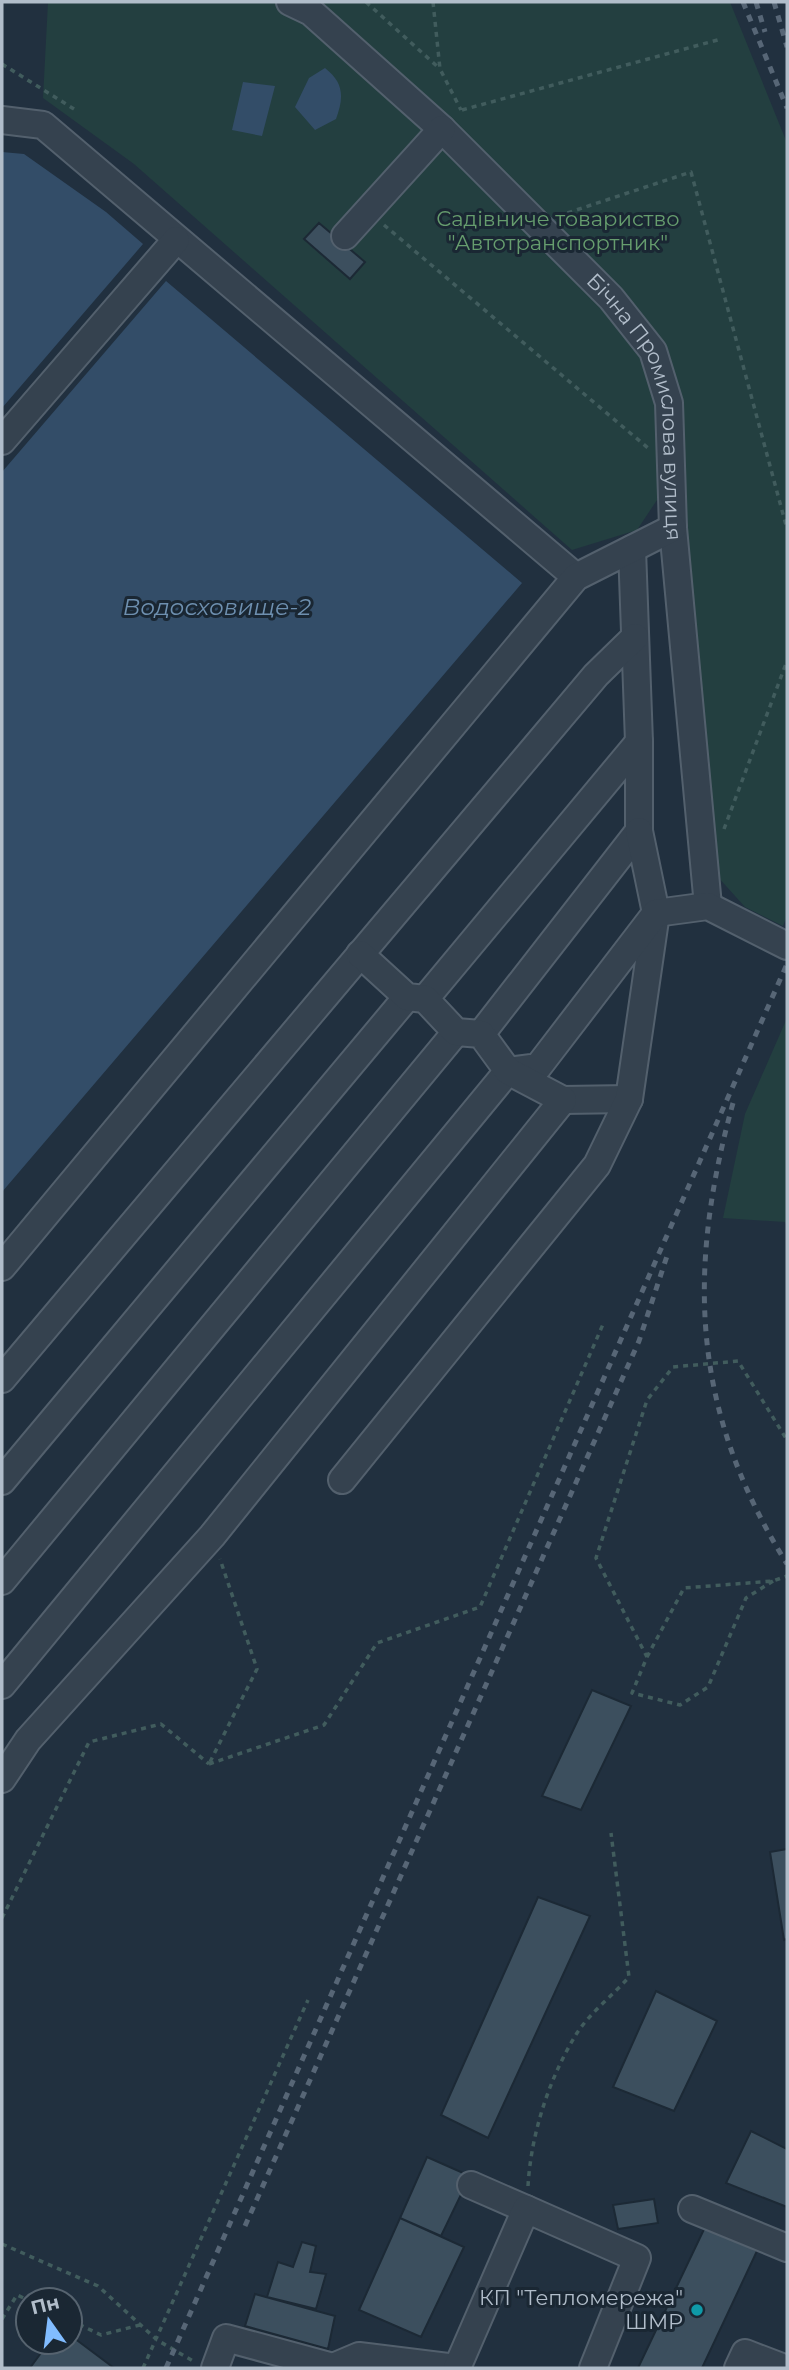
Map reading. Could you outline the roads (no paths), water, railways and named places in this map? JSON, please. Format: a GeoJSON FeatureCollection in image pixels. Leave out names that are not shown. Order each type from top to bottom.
{"type":"FeatureCollection","features":[{"type":"Feature","properties":{"kind":"lane","name":"Бічна Промислова вулиця"},"geometry":{"type":"LineString","coordinates":[[290,2],[311,12],[442,129],[611,298],[653,351],[669,403],[673,528],[708,906]]}},
{"type":"Feature","properties":{"kind":"lane"},"geometry":{"type":"LineString","coordinates":[[2,120],[43,125],[576,577]]}},
{"type":"Feature","properties":{"kind":"lane"},"geometry":{"type":"LineString","coordinates":[[345,236],[442,129]]}},
{"type":"Feature","properties":{"kind":"lane"},"geometry":{"type":"LineString","coordinates":[[2,441],[176,240]]}},
{"type":"Feature","properties":{"kind":"lane"},"geometry":{"type":"LineString","coordinates":[[2,1267],[576,577],[673,528]]}},
{"type":"Feature","properties":{"kind":"lane"},"geometry":{"type":"LineString","coordinates":[[342,1480],[597,1165],[629,1099],[656,913],[639,831],[639,742],[632,549]]}},
{"type":"Feature","properties":{"kind":"lane"},"geometry":{"type":"LineString","coordinates":[[2,1379],[596,675],[635,637]]}},
{"type":"Feature","properties":{"kind":"lane"},"geometry":{"type":"LineString","coordinates":[[2,1481],[639,742]]}},
{"type":"Feature","properties":{"kind":"lane"},"geometry":{"type":"LineString","coordinates":[[2,1581],[639,831]]}},
{"type":"Feature","properties":{"kind":"lane"},"geometry":{"type":"LineString","coordinates":[[2,1685],[508,1071],[538,1067],[656,913],[708,906],[787,946]]}},
{"type":"Feature","properties":{"kind":"lane"},"geometry":{"type":"LineString","coordinates":[[360,954],[416,998],[468,1033],[508,1071],[563,1100],[629,1099]]}},
{"type":"Feature","properties":{"kind":"lane"},"geometry":{"type":"LineString","coordinates":[[2,1779],[28,1740],[212,1536],[563,1100]]}},
{"type":"Feature","properties":{"kind":"lane"},"geometry":{"type":"LineString","coordinates":[[471,2185],[637,2258],[593,2368]]}},
{"type":"Feature","properties":{"kind":"lane"},"geometry":{"type":"LineString","coordinates":[[206,2365],[226,2338],[333,2367],[359,2356],[456,2368],[526,2209]]}},
{"type":"Feature","properties":{"kind":"lane"},"geometry":{"type":"LineString","coordinates":[[692,2209],[787,2248]]}},
{"type":"Feature","properties":{"kind":"lane"},"geometry":{"type":"LineString","coordinates":[[738,2368],[745,2353],[784,2368]]}},
{"type":"Feature","properties":{"kind":"water"},"geometry":{"type":"Polygon","coordinates":[[[325,68],[339,85],[340,104],[336,119],[315,130],[295,107],[309,78],[325,68]]]}},
{"type":"Feature","properties":{"kind":"water"},"geometry":{"type":"Polygon","coordinates":[[[243,82],[275,86],[262,136],[232,130],[243,82]]]}},
{"type":"Feature","properties":{"kind":"water"},"geometry":{"type":"Polygon","coordinates":[[[2,152],[24,154],[106,212],[143,244],[2,408],[2,152]]]}},
{"type":"Feature","properties":{"kind":"water","name":"Водосховище-2"},"geometry":{"type":"Polygon","coordinates":[[[166,281],[522,583],[2,1192],[2,472],[166,281]]]}},
{"type":"Feature","properties":{"kind":"railway"},"geometry":{"type":"LineString","coordinates":[[743,2],[787,108]]}},
{"type":"Feature","properties":{"kind":"railway"},"geometry":{"type":"LineString","coordinates":[[756,2],[765,32]]}},
{"type":"Feature","properties":{"kind":"railway"},"geometry":{"type":"LineString","coordinates":[[774,2],[787,47]]}},
{"type":"Feature","properties":{"kind":"railway"},"geometry":{"type":"LineString","coordinates":[[166,2368],[787,964]]}},
{"type":"Feature","properties":{"kind":"railway"},"geometry":{"type":"LineString","coordinates":[[733,1103],[718,1165],[708,1225],[704,1283],[707,1340],[716,1396],[732,1452],[755,1508],[787,1564]]}},
{"type":"Feature","properties":{"kind":"railway"},"geometry":{"type":"LineString","coordinates":[[245,2226],[639,1341],[667,1256]]}},
{"type":"Feature","properties":{"kind":"place","name":"КП \"Тепломережа\" ШМР"},"geometry":{"type":"Point","coordinates":[697,2310]}},
{"type":"Feature","properties":{"kind":"park label","name":"Садівниче товариство \"Автотранспортник\""},"geometry":{"type":"Point","coordinates":[558,231]}}]}
